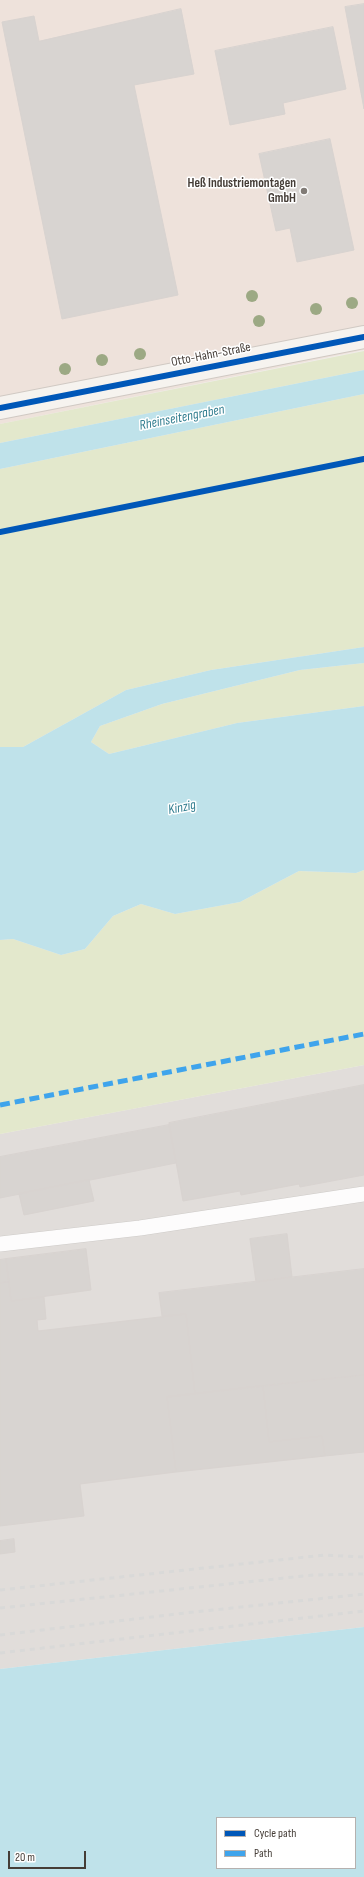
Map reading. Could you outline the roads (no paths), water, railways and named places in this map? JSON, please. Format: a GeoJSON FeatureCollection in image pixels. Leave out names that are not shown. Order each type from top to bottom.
{"type":"FeatureCollection","features":[{"type":"Feature","properties":{"kind":"street","name":"Otto-Hahn-Straße"},"geometry":{"type":"LineString","coordinates":[[0,408],[364,337]]}},
{"type":"Feature","properties":{"kind":"lane"},"geometry":{"type":"LineString","coordinates":[[0,1244],[140,1228],[364,1194]]}},
{"type":"Feature","properties":{"kind":"water","name":"Rheinseitengraben"},"geometry":{"type":"Polygon","coordinates":[[[364,370],[364,394],[0,469],[0,443],[364,370]]]}},
{"type":"Feature","properties":{"kind":"water","name":"Kinzig"},"geometry":{"type":"Polygon","coordinates":[[[364,647],[364,663],[300,670],[162,704],[100,726],[91,742],[109,754],[237,723],[364,706],[364,870],[356,873],[299,871],[240,902],[175,914],[141,904],[113,916],[85,949],[61,955],[13,939],[0,940],[0,747],[23,747],[126,690],[211,670],[364,647]]]}},
{"type":"Feature","properties":{"kind":"water"},"geometry":{"type":"Polygon","coordinates":[[[364,1627],[364,1877],[0,1877],[0,1669],[364,1627]]]}},
{"type":"Feature","properties":{"kind":"railway"},"geometry":{"type":"LineString","coordinates":[[0,1590],[325,1555],[364,1557]]}},
{"type":"Feature","properties":{"kind":"railway"},"geometry":{"type":"LineString","coordinates":[[0,1608],[313,1575],[364,1574]]}},
{"type":"Feature","properties":{"kind":"railway"},"geometry":{"type":"LineString","coordinates":[[0,1635],[364,1594]]}},
{"type":"Feature","properties":{"kind":"railway"},"geometry":{"type":"LineString","coordinates":[[0,1653],[364,1611]]}},
{"type":"Feature","properties":{"kind":"place","name":"Heß Industriemontagen GmbH"},"geometry":{"type":"Point","coordinates":[304,191]}}]}
